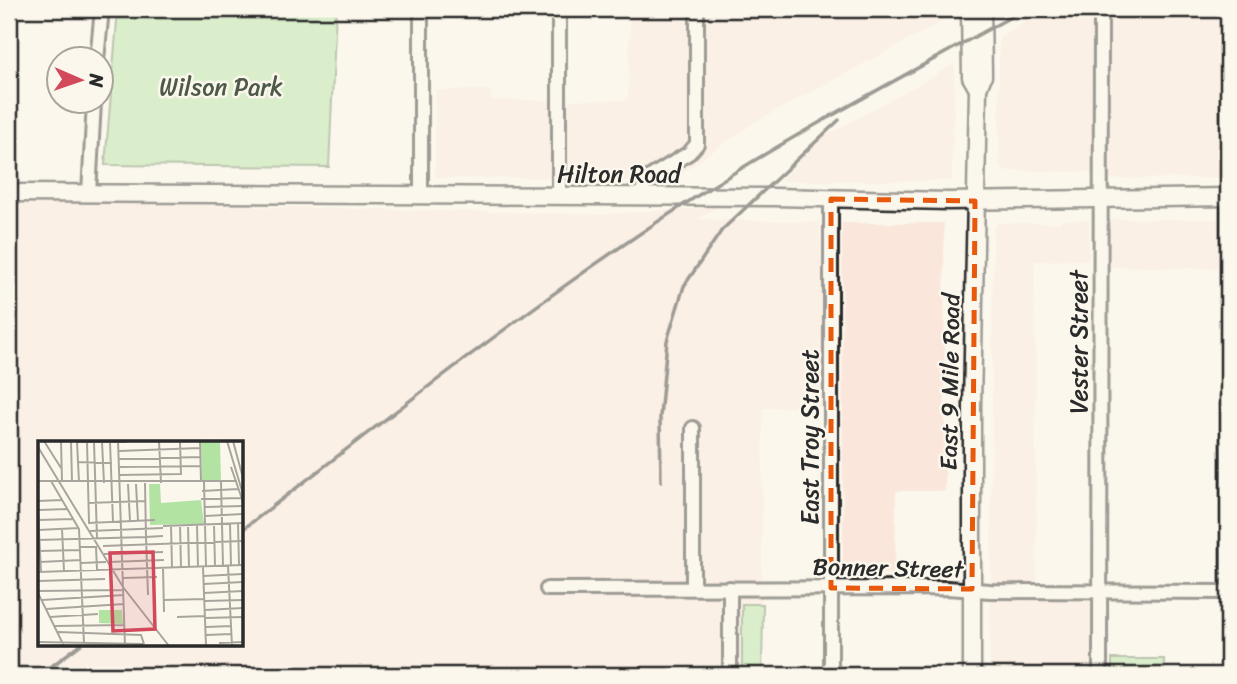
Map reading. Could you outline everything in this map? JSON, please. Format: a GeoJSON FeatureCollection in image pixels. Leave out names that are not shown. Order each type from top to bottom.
{"type":"FeatureCollection","features":[{"type":"Feature","properties":{"kind":"street"},"geometry":{"type":"LineString","coordinates":[[98,46],[102,9]]}},
{"type":"Feature","properties":{"kind":"street"},"geometry":{"type":"LineString","coordinates":[[421,9],[421,195]]}},
{"type":"Feature","properties":{"kind":"street"},"geometry":{"type":"LineString","coordinates":[[559,9],[559,196]]}},
{"type":"Feature","properties":{"kind":"street"},"geometry":{"type":"LineString","coordinates":[[640,196],[645,180],[690,153],[696,144],[697,9]]}},
{"type":"Feature","properties":{"kind":"street","name":"East 9 Mile Road"},"geometry":{"type":"LineString","coordinates":[[970,9],[971,77],[978,89]]}},
{"type":"Feature","properties":{"kind":"street","name":"East 9 Mile Road"},"geometry":{"type":"LineString","coordinates":[[972,675],[975,201],[978,89],[983,76],[982,9]]}},
{"type":"Feature","properties":{"kind":"street","name":"Vester Street"},"geometry":{"type":"LineString","coordinates":[[1100,675],[1101,9]]}},
{"type":"Feature","properties":{"kind":"street"},"geometry":{"type":"LineString","coordinates":[[1228,9],[1228,675]]}},
{"type":"Feature","properties":{"kind":"street"},"geometry":{"type":"LineString","coordinates":[[89,193],[93,116]]}},
{"type":"Feature","properties":{"kind":"street","name":"Hilton Road"},"geometry":{"type":"LineString","coordinates":[[9,193],[640,196],[975,201],[1228,197]]}},
{"type":"Feature","properties":{"kind":"street","name":"East Troy Street"},"geometry":{"type":"LineString","coordinates":[[831,199],[831,675]]}},
{"type":"Feature","properties":{"kind":"street"},"geometry":{"type":"LineString","coordinates":[[693,588],[694,428]]}},
{"type":"Feature","properties":{"kind":"street"},"geometry":{"type":"LineString","coordinates":[[730,588],[730,675]]}},
{"type":"Feature","properties":{"kind":"street","name":"Bonner Street"},"geometry":{"type":"LineString","coordinates":[[547,589],[831,588],[1228,592]]}},
{"type":"Feature","properties":{"kind":"highlighted area"},"geometry":{"type":"Polygon","coordinates":[[[831,199],[975,201],[972,589],[831,588],[831,199]]]}},
{"type":"Feature","properties":{"kind":"shaded area"},"geometry":{"type":"Polygon","coordinates":[[[630,9],[954,9],[954,15],[754,123],[673,179],[632,178],[627,182],[584,182],[573,178],[435,178],[435,90],[491,90],[491,100],[628,100],[630,9]]]}},
{"type":"Feature","properties":{"kind":"shaded area"},"geometry":{"type":"Polygon","coordinates":[[[1048,9],[1094,9],[1094,172],[1002,171],[1002,167],[999,167],[999,37],[1048,9]]]}},
{"type":"Feature","properties":{"kind":"shaded area"},"geometry":{"type":"Polygon","coordinates":[[[1108,9],[1228,9],[1228,178],[1107,179],[1108,9]]]}},
{"type":"Feature","properties":{"kind":"shaded area"},"geometry":{"type":"Polygon","coordinates":[[[955,64],[952,181],[780,181],[821,138],[955,64]]]}},
{"type":"Feature","properties":{"kind":"shaded area"},"geometry":{"type":"Polygon","coordinates":[[[9,201],[602,214],[719,207],[697,219],[820,222],[825,407],[763,408],[762,604],[742,604],[742,675],[9,675],[9,201]]]}},
{"type":"Feature","properties":{"kind":"shaded area"},"geometry":{"type":"Polygon","coordinates":[[[1111,219],[1228,219],[1228,269],[1111,267],[1111,219]]]}},
{"type":"Feature","properties":{"kind":"shaded area"},"geometry":{"type":"Polygon","coordinates":[[[1061,220],[1089,220],[1089,260],[1035,261],[1037,592],[1095,593],[1094,675],[990,675],[993,230],[997,223],[1060,223],[1061,220]]]}},
{"type":"Feature","properties":{"kind":"shaded area"},"geometry":{"type":"Polygon","coordinates":[[[842,223],[944,223],[945,491],[896,491],[895,574],[843,573],[842,223]]]}},
{"type":"Feature","properties":{"kind":"green space","name":"Wilson Park"},"geometry":{"type":"Polygon","coordinates":[[[118,9],[336,9],[329,167],[105,165],[109,116],[116,116],[115,46],[118,9]]]}},
{"type":"Feature","properties":{"kind":"green space"},"geometry":{"type":"Polygon","coordinates":[[[742,604],[763,604],[762,675],[742,675],[742,604]]]}},
{"type":"Feature","properties":{"kind":"green space"},"geometry":{"type":"Polygon","coordinates":[[[1112,659],[1164,659],[1164,675],[1112,675],[1112,659]]]}},
{"type":"Feature","properties":{"kind":"railway"},"geometry":{"type":"LineString","coordinates":[[243,529],[578,276],[694,198],[775,148],[1025,9]]}},
{"type":"Feature","properties":{"kind":"railway"},"geometry":{"type":"LineString","coordinates":[[661,481],[660,417],[667,341],[684,286],[722,230],[839,120]]}},
{"type":"Feature","properties":{"kind":"railway"},"geometry":{"type":"LineString","coordinates":[[40,675],[78,646]]}}]}
